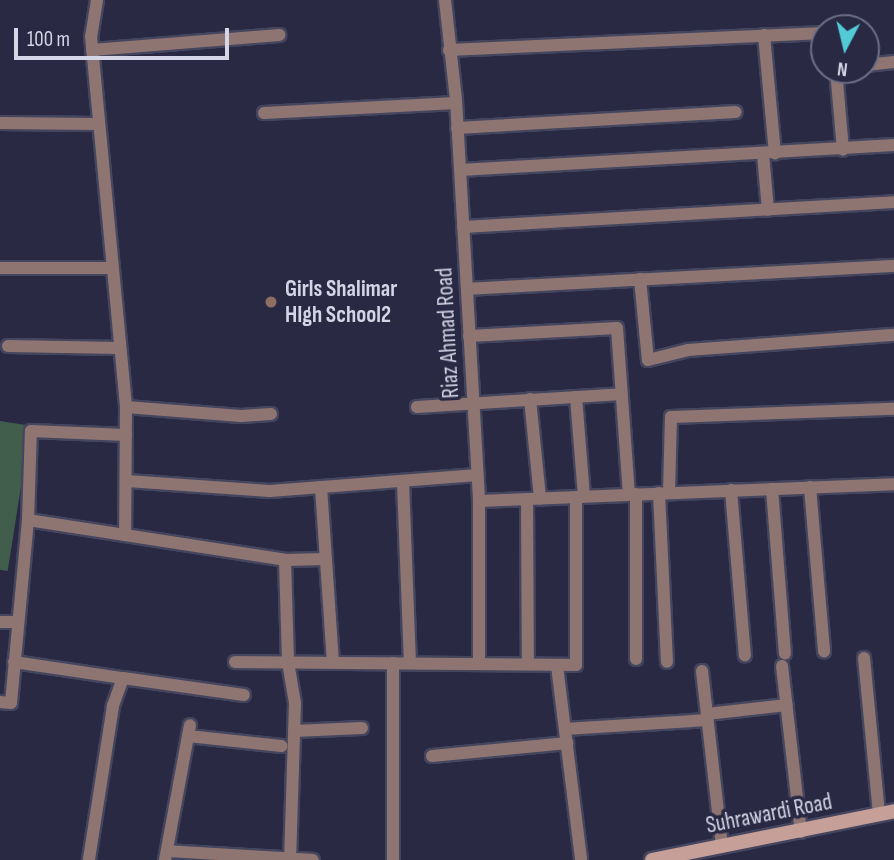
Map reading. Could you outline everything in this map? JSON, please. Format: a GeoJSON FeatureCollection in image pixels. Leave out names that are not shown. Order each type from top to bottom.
{"type":"FeatureCollection","features":[{"type":"Feature","properties":{"kind":"street"},"geometry":{"type":"LineString","coordinates":[[97,0],[92,50],[97,124],[126,407],[125,535]]}},
{"type":"Feature","properties":{"kind":"street","name":"Riaz Ahmad Road"},"geometry":{"type":"LineString","coordinates":[[445,0],[456,103],[479,501],[479,664]]}},
{"type":"Feature","properties":{"kind":"street"},"geometry":{"type":"LineString","coordinates":[[449,50],[810,33]]}},
{"type":"Feature","properties":{"kind":"street"},"geometry":{"type":"LineString","coordinates":[[92,50],[279,35]]}},
{"type":"Feature","properties":{"kind":"street"},"geometry":{"type":"LineString","coordinates":[[764,35],[769,154],[768,209]]}},
{"type":"Feature","properties":{"kind":"street"},"geometry":{"type":"LineString","coordinates":[[837,84],[843,150]]}},
{"type":"Feature","properties":{"kind":"street"},"geometry":{"type":"LineString","coordinates":[[264,113],[456,103]]}},
{"type":"Feature","properties":{"kind":"street"},"geometry":{"type":"LineString","coordinates":[[457,128],[736,112]]}},
{"type":"Feature","properties":{"kind":"street"},"geometry":{"type":"LineString","coordinates":[[0,123],[97,124]]}},
{"type":"Feature","properties":{"kind":"street"},"geometry":{"type":"LineString","coordinates":[[460,170],[894,145]]}},
{"type":"Feature","properties":{"kind":"street"},"geometry":{"type":"LineString","coordinates":[[463,227],[894,202]]}},
{"type":"Feature","properties":{"kind":"street"},"geometry":{"type":"LineString","coordinates":[[467,289],[894,266]]}},
{"type":"Feature","properties":{"kind":"street"},"geometry":{"type":"LineString","coordinates":[[0,268],[111,268]]}},
{"type":"Feature","properties":{"kind":"street"},"geometry":{"type":"LineString","coordinates":[[640,279],[648,360],[688,350],[894,335]]}},
{"type":"Feature","properties":{"kind":"street"},"geometry":{"type":"LineString","coordinates":[[469,336],[617,328],[633,494],[636,659]]}},
{"type":"Feature","properties":{"kind":"street"},"geometry":{"type":"LineString","coordinates":[[8,346],[119,348]]}},
{"type":"Feature","properties":{"kind":"street"},"geometry":{"type":"LineString","coordinates":[[417,407],[622,394]]}},
{"type":"Feature","properties":{"kind":"street"},"geometry":{"type":"LineString","coordinates":[[235,662],[576,665],[580,497],[576,397]]}},
{"type":"Feature","properties":{"kind":"street"},"geometry":{"type":"LineString","coordinates":[[528,664],[533,498],[530,400]]}},
{"type":"Feature","properties":{"kind":"street"},"geometry":{"type":"LineString","coordinates":[[126,407],[241,416],[271,414]]}},
{"type":"Feature","properties":{"kind":"street"},"geometry":{"type":"LineString","coordinates":[[667,662],[664,493],[670,417],[894,409]]}},
{"type":"Feature","properties":{"kind":"street"},"geometry":{"type":"LineString","coordinates":[[0,702],[10,703],[28,520],[31,431],[126,435]]}},
{"type":"Feature","properties":{"kind":"street"},"geometry":{"type":"LineString","coordinates":[[127,481],[270,491],[477,475]]}},
{"type":"Feature","properties":{"kind":"street"},"geometry":{"type":"LineString","coordinates":[[403,482],[410,663]]}},
{"type":"Feature","properties":{"kind":"street"},"geometry":{"type":"LineString","coordinates":[[479,501],[894,484]]}},
{"type":"Feature","properties":{"kind":"street"},"geometry":{"type":"LineString","coordinates":[[321,487],[333,662]]}},
{"type":"Feature","properties":{"kind":"street"},"geometry":{"type":"LineString","coordinates":[[810,487],[824,651]]}},
{"type":"Feature","properties":{"kind":"street"},"geometry":{"type":"LineString","coordinates":[[772,489],[786,705],[801,832]]}},
{"type":"Feature","properties":{"kind":"street"},"geometry":{"type":"LineString","coordinates":[[731,490],[745,654]]}},
{"type":"Feature","properties":{"kind":"street"},"geometry":{"type":"LineString","coordinates":[[28,520],[285,560],[326,559]]}},
{"type":"Feature","properties":{"kind":"street"},"geometry":{"type":"LineString","coordinates":[[285,560],[288,662],[294,731],[290,859]]}},
{"type":"Feature","properties":{"kind":"street"},"geometry":{"type":"LineString","coordinates":[[0,622],[18,622]]}},
{"type":"Feature","properties":{"kind":"street"},"geometry":{"type":"LineString","coordinates":[[864,658],[879,814]]}},
{"type":"Feature","properties":{"kind":"street"},"geometry":{"type":"LineString","coordinates":[[14,662],[244,695]]}},
{"type":"Feature","properties":{"kind":"street"},"geometry":{"type":"LineString","coordinates":[[393,663],[393,860]]}},
{"type":"Feature","properties":{"kind":"street"},"geometry":{"type":"LineString","coordinates":[[558,666],[581,860]]}},
{"type":"Feature","properties":{"kind":"street"},"geometry":{"type":"LineString","coordinates":[[702,671],[722,846]]}},
{"type":"Feature","properties":{"kind":"street"},"geometry":{"type":"LineString","coordinates":[[89,860],[113,706],[123,678]]}},
{"type":"Feature","properties":{"kind":"street"},"geometry":{"type":"LineString","coordinates":[[565,729],[707,717],[786,705]]}},
{"type":"Feature","properties":{"kind":"street"},"geometry":{"type":"LineString","coordinates":[[294,731],[362,728]]}},
{"type":"Feature","properties":{"kind":"street"},"geometry":{"type":"LineString","coordinates":[[281,746],[189,731],[166,856],[313,860]]}},
{"type":"Feature","properties":{"kind":"street"},"geometry":{"type":"LineString","coordinates":[[432,756],[567,743]]}},
{"type":"Feature","properties":{"kind":"street","name":"Suhrawardi Road"},"geometry":{"type":"LineString","coordinates":[[652,860],[801,832],[894,811]]}},
{"type":"Feature","properties":{"kind":"green space"},"geometry":{"type":"Polygon","coordinates":[[[0,421],[31,426],[8,571],[0,570],[0,421]]]}},
{"type":"Feature","properties":{"kind":"place","name":"Girls Shalimar HIgh School2"},"geometry":{"type":"Point","coordinates":[271,302]}}]}
